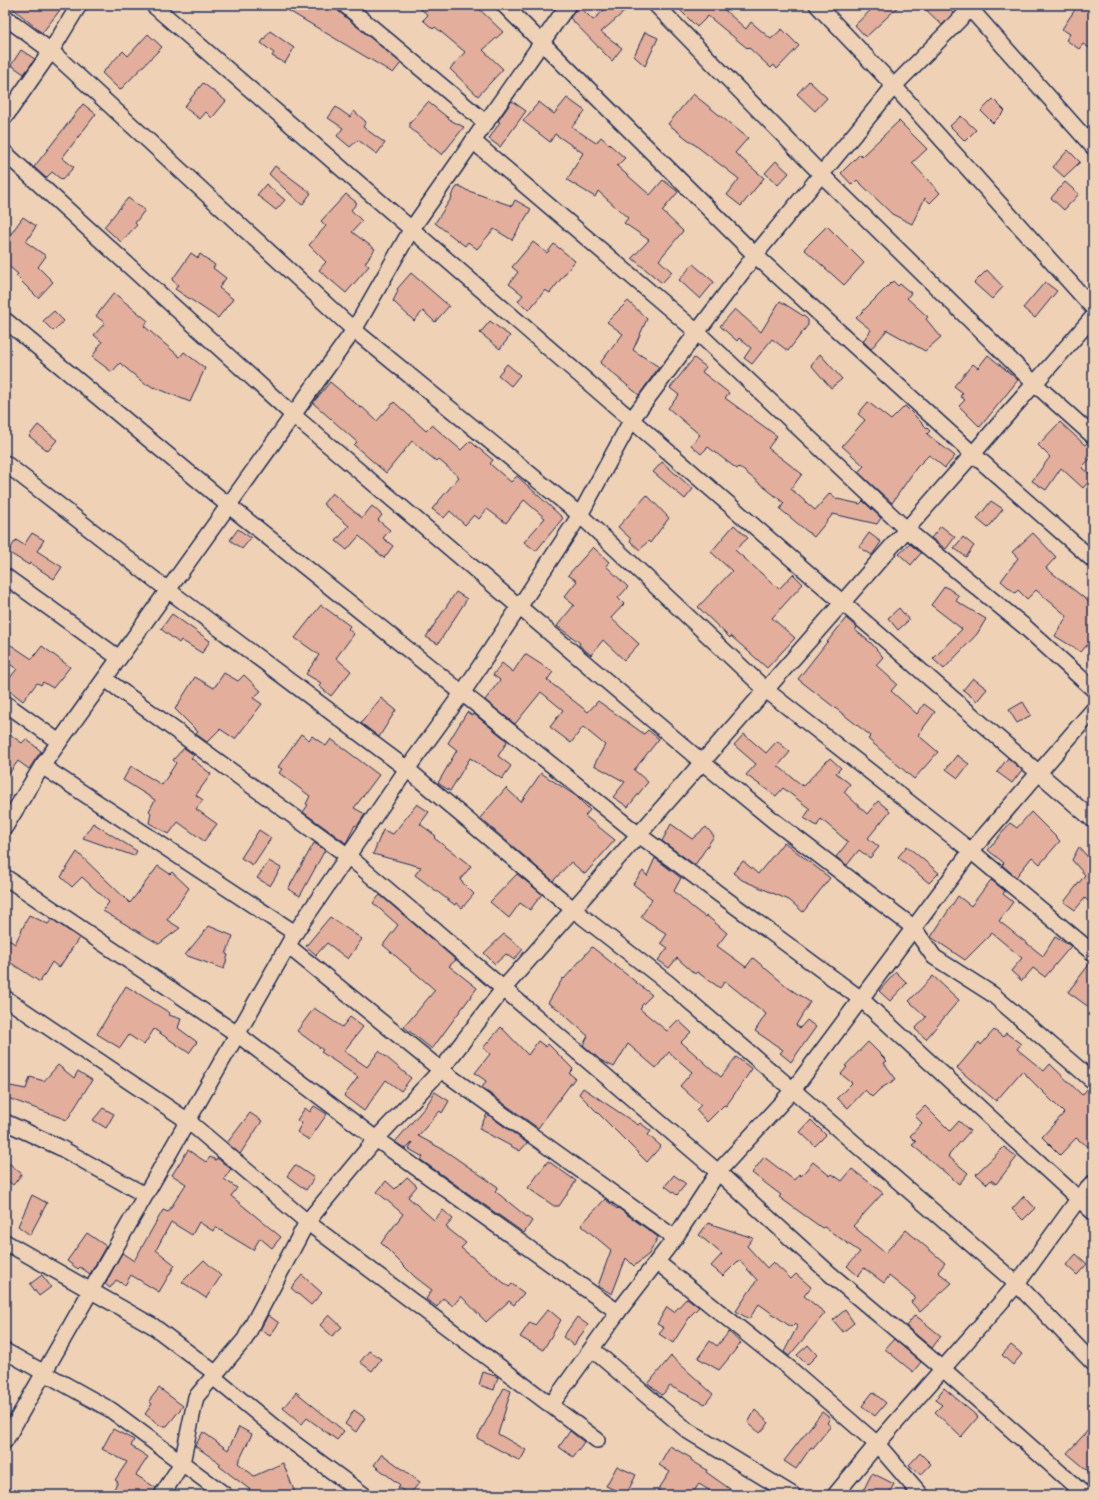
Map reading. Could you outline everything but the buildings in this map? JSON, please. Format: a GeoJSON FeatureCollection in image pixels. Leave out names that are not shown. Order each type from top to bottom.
{"type":"FeatureCollection","features":[{"type":"Feature","properties":{"kind":"street"},"geometry":{"type":"LineString","coordinates":[[5,116],[51,51],[79,5]]}},
{"type":"Feature","properties":{"kind":"street"},"geometry":{"type":"LineString","coordinates":[[153,5],[1093,820]]}},
{"type":"Feature","properties":{"kind":"street"},"geometry":{"type":"LineString","coordinates":[[345,5],[486,123]]}},
{"type":"Feature","properties":{"kind":"street"},"geometry":{"type":"LineString","coordinates":[[504,5],[754,255],[973,454],[1093,560]]}},
{"type":"Feature","properties":{"kind":"street"},"geometry":{"type":"LineString","coordinates":[[5,827],[42,766],[354,330],[411,230],[568,5]]}},
{"type":"Feature","properties":{"kind":"street"},"geometry":{"type":"LineString","coordinates":[[656,5],[821,174],[1035,384],[1093,436]]}},
{"type":"Feature","properties":{"kind":"street"},"geometry":{"type":"LineString","coordinates":[[817,5],[894,86],[1093,308]]}},
{"type":"Feature","properties":{"kind":"street"},"geometry":{"type":"LineString","coordinates":[[5,1441],[291,939],[407,769],[463,692],[520,606],[580,514],[632,419],[754,255],[894,86],[971,6],[1093,147]]}},
{"type":"Feature","properties":{"kind":"street"},"geometry":{"type":"LineString","coordinates":[[5,17],[51,51],[354,330],[580,514],[766,690],[971,851],[1093,953]]}},
{"type":"Feature","properties":{"kind":"street"},"geometry":{"type":"LineString","coordinates":[[473,141],[697,332],[907,530],[1024,626],[1093,689]]}},
{"type":"Feature","properties":{"kind":"street"},"geometry":{"type":"LineString","coordinates":[[5,152],[293,415],[520,606],[702,762],[774,821],[913,927],[934,957],[992,994],[1093,1081]]}},
{"type":"Feature","properties":{"kind":"street"},"geometry":{"type":"LineString","coordinates":[[162,1495],[182,1463],[196,1397],[245,1339],[307,1222],[376,1139],[441,1070],[504,988],[1093,317]]}},
{"type":"Feature","properties":{"kind":"street"},"geometry":{"type":"LineString","coordinates":[[5,320],[228,505],[463,692],[639,835],[861,999],[1093,1212]]}},
{"type":"Feature","properties":{"kind":"street"},"geometry":{"type":"LineString","coordinates":[[5,463],[168,590],[407,769],[574,910],[668,983],[1017,1284],[1093,1363]]}},
{"type":"Feature","properties":{"kind":"street"},"geometry":{"type":"LineString","coordinates":[[5,576],[119,658]]}},
{"type":"Feature","properties":{"kind":"street"},"geometry":{"type":"LineString","coordinates":[[105,679],[348,856],[718,1172],[830,1274],[943,1369],[1085,1495]]}},
{"type":"Feature","properties":{"kind":"street"},"geometry":{"type":"LineString","coordinates":[[5,703],[59,742]]}},
{"type":"Feature","properties":{"kind":"street"},"geometry":{"type":"LineString","coordinates":[[551,1405],[618,1312],[675,1238],[718,1172],[793,1090],[971,851],[1093,710]]}},
{"type":"Feature","properties":{"kind":"street"},"geometry":{"type":"LineString","coordinates":[[42,766],[291,939],[441,1070],[675,1238]]}},
{"type":"Feature","properties":{"kind":"street"},"geometry":{"type":"LineString","coordinates":[[5,877],[237,1034],[376,1139],[618,1312]]}},
{"type":"Feature","properties":{"kind":"street"},"geometry":{"type":"LineString","coordinates":[[5,998],[188,1121],[307,1222],[597,1440]]}},
{"type":"Feature","properties":{"kind":"street"},"geometry":{"type":"LineString","coordinates":[[5,1122],[60,1147],[145,1195]]}},
{"type":"Feature","properties":{"kind":"street"},"geometry":{"type":"LineString","coordinates":[[836,1495],[877,1444],[1017,1284],[1079,1198],[1093,1182]]}},
{"type":"Feature","properties":{"kind":"street"},"geometry":{"type":"LineString","coordinates":[[5,1242],[153,1326],[211,1370],[218,1381],[291,1441],[364,1495]]}},
{"type":"Feature","properties":{"kind":"street"},"geometry":{"type":"LineString","coordinates":[[656,1262],[788,1367],[877,1444],[921,1495]]}},
{"type":"Feature","properties":{"kind":"street"},"geometry":{"type":"LineString","coordinates":[[592,1349],[688,1431],[793,1495]]}},
{"type":"Feature","properties":{"kind":"street"},"geometry":{"type":"LineString","coordinates":[[5,1351],[111,1410],[225,1495]]}}]}
